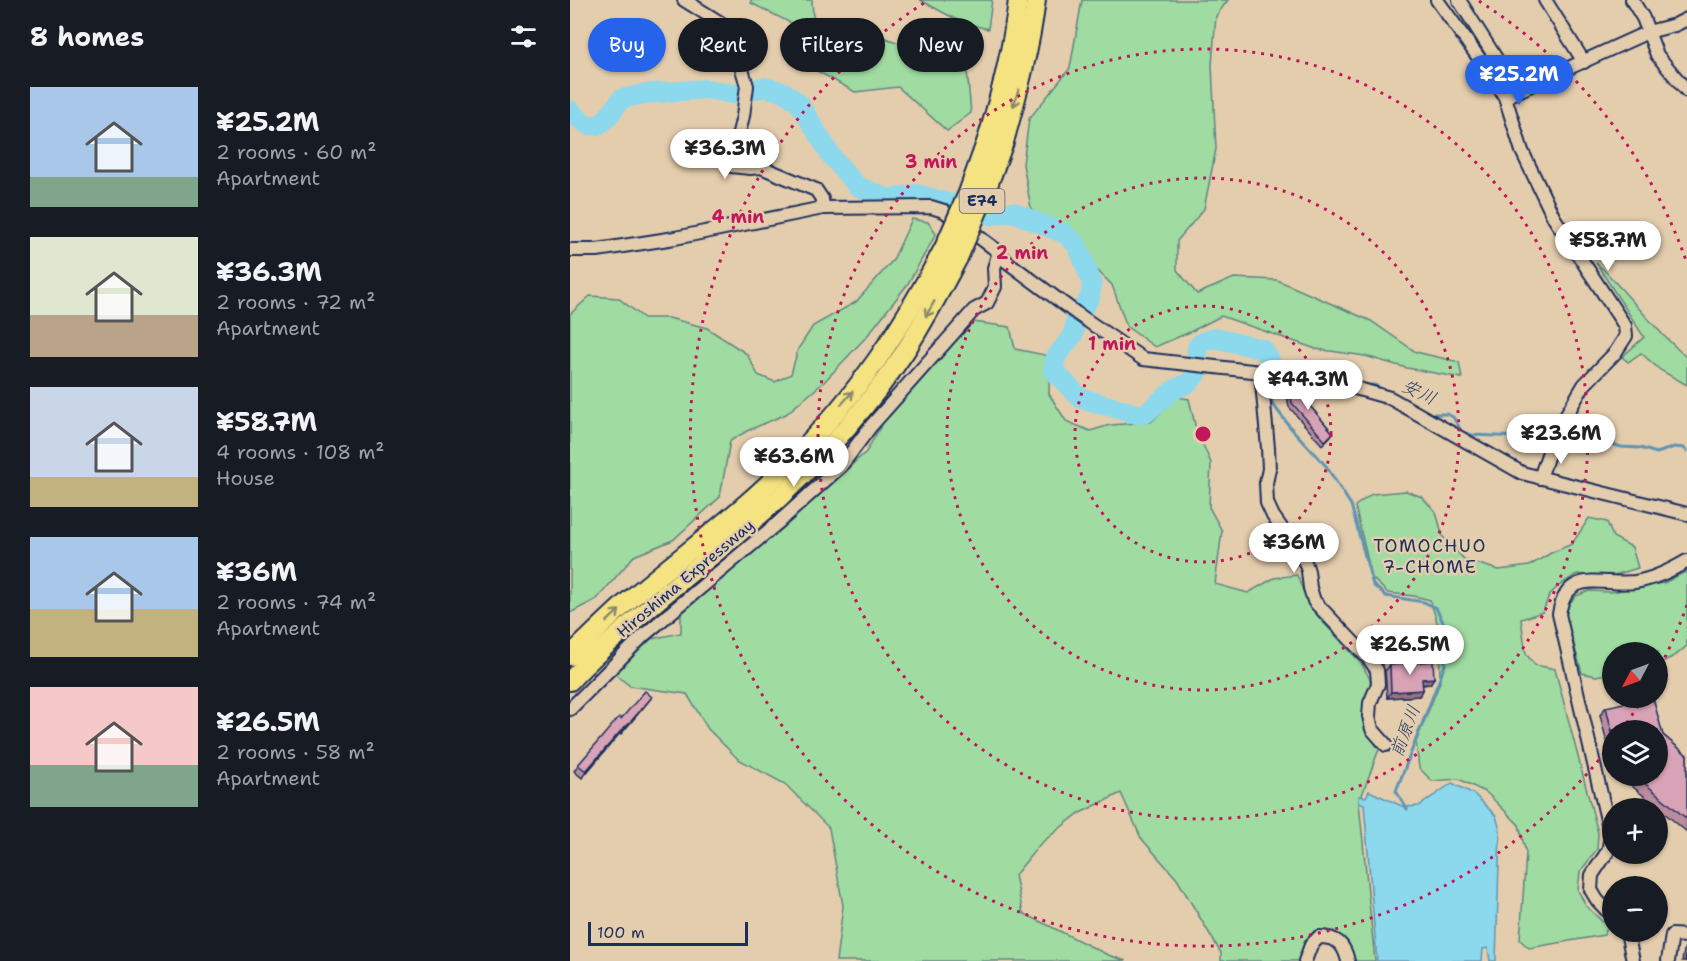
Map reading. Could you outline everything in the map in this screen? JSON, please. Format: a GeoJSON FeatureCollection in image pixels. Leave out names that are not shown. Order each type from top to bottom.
{"type":"FeatureCollection","features":[{"type":"Feature","properties":{"kind":"highway","name":"Hiroshima Expressway"},"geometry":{"type":"LineString","coordinates":[[570,656],[627,603],[715,531],[768,483],[814,436],[857,387],[889,343],[917,297],[951,253],[983,199],[996,140],[1018,0]]}},
{"type":"Feature","properties":{"kind":"highway","name":"Hiroshima Expressway"},"geometry":{"type":"LineString","coordinates":[[996,140],[1020,85],[1033,26],[1036,0]]}},
{"type":"Feature","properties":{"kind":"highway","name":"Hiroshima Expressway"},"geometry":{"type":"LineString","coordinates":[[570,681],[638,616],[780,496],[829,448],[871,398],[903,354],[933,306],[951,253]]}},
{"type":"Feature","properties":{"kind":"street"},"geometry":{"type":"LineString","coordinates":[[684,0],[724,25],[730,32],[747,90],[731,166],[761,167],[816,190],[822,199],[823,208]]}},
{"type":"Feature","properties":{"kind":"street"},"geometry":{"type":"LineString","coordinates":[[1437,0],[1489,72],[1504,97],[1522,151],[1554,218],[1625,326],[1626,336],[1615,353],[1584,385],[1554,438],[1540,478]]}},
{"type":"Feature","properties":{"kind":"street"},"geometry":{"type":"LineString","coordinates":[[1459,0],[1504,71],[1504,97]]}},
{"type":"Feature","properties":{"kind":"street"},"geometry":{"type":"LineString","coordinates":[[1545,0],[1584,62]]}},
{"type":"Feature","properties":{"kind":"street"},"geometry":{"type":"LineString","coordinates":[[1632,0],[1643,18],[1657,55],[1687,91]]}},
{"type":"Feature","properties":{"kind":"street"},"geometry":{"type":"LineString","coordinates":[[1504,97],[1648,32],[1675,25],[1687,19]]}},
{"type":"Feature","properties":{"kind":"street"},"geometry":{"type":"LineString","coordinates":[[570,250],[597,250],[675,238],[823,208],[931,207],[944,211],[999,252],[1006,261],[1143,359],[1261,372],[1355,388],[1390,398],[1522,473],[1687,514]]}},
{"type":"Feature","properties":{"kind":"street"},"geometry":{"type":"LineString","coordinates":[[570,710],[644,636],[841,466],[871,426],[974,310],[987,303],[995,287],[994,268],[999,252]]}},
{"type":"Feature","properties":{"kind":"street"},"geometry":{"type":"LineString","coordinates":[[1261,372],[1269,469],[1266,483],[1267,503],[1273,516],[1305,561],[1314,601],[1377,670],[1378,684],[1370,703],[1369,716],[1372,729],[1386,746]]}},
{"type":"Feature","properties":{"kind":"street"},"geometry":{"type":"LineString","coordinates":[[1602,905],[1591,890],[1592,875],[1608,851],[1611,837],[1559,614],[1561,602],[1571,588],[1585,581],[1614,584],[1637,582],[1662,575],[1687,561]]}},
{"type":"Feature","properties":{"kind":"street"},"geometry":{"type":"LineString","coordinates":[[1668,961],[1672,935],[1687,936]]}},
{"type":"Feature","properties":{"kind":"street"},"geometry":{"type":"LineString","coordinates":[[1305,961],[1311,945],[1319,937],[1329,937],[1341,944],[1348,961]]}},
{"type":"Feature","properties":{"kind":"street"},"geometry":{"type":"LineString","coordinates":[[1629,942],[1633,961]]}},
{"type":"Feature","properties":{"kind":"green space"},"geometry":{"type":"Polygon","coordinates":[[[751,0],[812,0],[813,17],[817,18],[781,18],[751,3],[751,0]]]}},
{"type":"Feature","properties":{"kind":"green space"},"geometry":{"type":"Polygon","coordinates":[[[920,0],[992,0],[988,29],[984,28],[984,18],[954,18],[920,0]]]}},
{"type":"Feature","properties":{"kind":"green space"},"geometry":{"type":"Polygon","coordinates":[[[1082,0],[1228,0],[1216,16],[1212,65],[1216,149],[1204,209],[1177,241],[1177,270],[1197,294],[1234,278],[1277,280],[1371,321],[1416,352],[1459,362],[1462,378],[1407,368],[1365,356],[1316,349],[1221,316],[1155,347],[1127,327],[1112,285],[1031,208],[1023,164],[1029,119],[1070,68],[1082,0]]]}},
{"type":"Feature","properties":{"kind":"green space"},"geometry":{"type":"Polygon","coordinates":[[[885,38],[897,42],[897,72],[967,72],[971,113],[947,131],[898,87],[855,92],[819,72],[885,72],[885,38]]]}},
{"type":"Feature","properties":{"kind":"green space"},"geometry":{"type":"Polygon","coordinates":[[[912,219],[928,222],[936,234],[907,285],[867,336],[824,382],[786,414],[730,441],[720,497],[673,540],[634,556],[597,599],[570,613],[570,314],[590,296],[618,298],[644,318],[669,318],[707,328],[747,354],[758,375],[775,382],[791,374],[798,349],[813,326],[856,302],[893,260],[912,219]]]}},
{"type":"Feature","properties":{"kind":"green space"},"geometry":{"type":"Polygon","coordinates":[[[1596,263],[1687,358],[1687,385],[1660,370],[1641,353],[1628,362],[1622,357],[1644,337],[1596,263]]]}},
{"type":"Feature","properties":{"kind":"green space"},"geometry":{"type":"Polygon","coordinates":[[[973,322],[1010,327],[1015,349],[1050,356],[1049,394],[1066,421],[1090,431],[1110,425],[1151,422],[1177,397],[1189,399],[1196,429],[1211,463],[1209,507],[1222,531],[1215,584],[1248,593],[1274,578],[1297,575],[1307,601],[1320,619],[1361,663],[1371,681],[1365,708],[1366,730],[1379,749],[1359,803],[1375,961],[1353,961],[1347,941],[1334,931],[1314,931],[1304,943],[1299,961],[1221,961],[1221,953],[1177,879],[1141,838],[1121,793],[1078,814],[1040,844],[1015,875],[1023,913],[1108,955],[1126,961],[836,961],[843,906],[829,828],[785,784],[738,759],[708,729],[687,694],[630,686],[615,674],[651,639],[681,633],[681,612],[753,553],[866,452],[882,424],[973,322]]]}},
{"type":"Feature","properties":{"kind":"green space"},"geometry":{"type":"Polygon","coordinates":[[[1406,491],[1422,497],[1436,512],[1443,537],[1465,560],[1499,570],[1529,566],[1572,544],[1589,518],[1607,522],[1613,537],[1632,547],[1638,568],[1608,577],[1577,574],[1549,595],[1543,612],[1521,619],[1526,654],[1535,665],[1555,669],[1598,833],[1597,849],[1580,872],[1578,890],[1586,906],[1602,921],[1602,935],[1529,948],[1520,940],[1526,853],[1519,825],[1487,793],[1459,779],[1432,781],[1419,768],[1416,742],[1440,682],[1439,628],[1430,600],[1388,593],[1372,578],[1355,506],[1372,494],[1406,491]]]}},
{"type":"Feature","properties":{"kind":"green space"},"geometry":{"type":"Polygon","coordinates":[[[1687,571],[1687,646],[1668,659],[1668,642],[1602,642],[1602,675],[1582,673],[1566,616],[1569,604],[1576,596],[1589,591],[1611,592],[1664,583],[1687,571]]]}},
{"type":"Feature","properties":{"kind":"water"},"geometry":{"type":"Polygon","coordinates":[[[1452,783],[1474,794],[1496,816],[1500,830],[1496,961],[1490,961],[1488,948],[1483,949],[1482,961],[1377,961],[1364,804],[1359,802],[1359,796],[1366,797],[1369,791],[1404,807],[1419,806],[1452,783]]]}},
{"type":"Feature","properties":{"kind":"building"},"geometry":{"type":"Polygon","coordinates":[[[1288,380],[1300,382],[1303,398],[1333,433],[1325,441],[1292,403],[1288,380]]]}},
{"type":"Feature","properties":{"kind":"building"},"geometry":{"type":"Polygon","coordinates":[[[1433,661],[1434,678],[1422,679],[1423,690],[1391,692],[1390,665],[1433,661]]]}},
{"type":"Feature","properties":{"kind":"building"},"geometry":{"type":"Polygon","coordinates":[[[645,691],[652,697],[626,727],[586,771],[578,765],[619,717],[621,719],[645,691]]]}},
{"type":"Feature","properties":{"kind":"building"},"geometry":{"type":"Polygon","coordinates":[[[1606,708],[1656,708],[1659,720],[1609,720],[1606,708]]]}},
{"type":"Feature","properties":{"kind":"building"},"geometry":{"type":"Polygon","coordinates":[[[1668,739],[1687,755],[1687,819],[1668,803],[1668,798],[1662,798],[1648,786],[1668,786],[1668,739]]]}},
{"type":"Feature","properties":{"kind":"waterway"},"geometry":{"type":"LineString","coordinates":[[570,110],[586,124],[593,125],[604,121],[621,99],[644,94],[707,89],[733,94],[764,87],[784,92],[799,103],[832,157],[857,186],[889,199],[916,194],[991,215],[1013,212],[1065,234],[1077,245],[1092,283],[1090,297],[1076,319],[1073,335],[1056,357],[1053,370],[1080,398],[1137,414],[1145,414],[1172,391],[1190,382],[1197,373],[1197,347],[1202,342],[1214,338],[1263,349],[1275,369]]}},
{"type":"Feature","properties":{"kind":"waterway","name":"安川"},"geometry":{"type":"LineString","coordinates":[[1295,372],[1318,376]]}},
{"type":"Feature","properties":{"kind":"waterway","name":"前原川"},"geometry":{"type":"LineString","coordinates":[[1274,380],[1272,403],[1290,427],[1326,466],[1351,505],[1373,585],[1386,596],[1424,602],[1436,608],[1444,624],[1445,665],[1396,791],[1407,809]]}},
{"type":"Feature","properties":{"kind":"waterway","name":"安川"},"geometry":{"type":"LineString","coordinates":[[1363,385],[1375,385],[1385,391]]}},
{"type":"Feature","properties":{"kind":"waterway","name":"安川"},"geometry":{"type":"LineString","coordinates":[[1427,414],[1447,414],[1453,417],[1462,432],[1472,435],[1549,438]]}},
{"type":"Feature","properties":{"kind":"waterway","name":"安川"},"geometry":{"type":"LineString","coordinates":[[1559,438],[1595,438],[1621,447],[1640,448],[1657,453],[1674,447],[1684,448],[1687,451]]}},
{"type":"Feature","properties":{"kind":"district","name":"TOMOCHUO 7-CHOME"},"geometry":{"type":"Point","coordinates":[1430,556]}}]}
